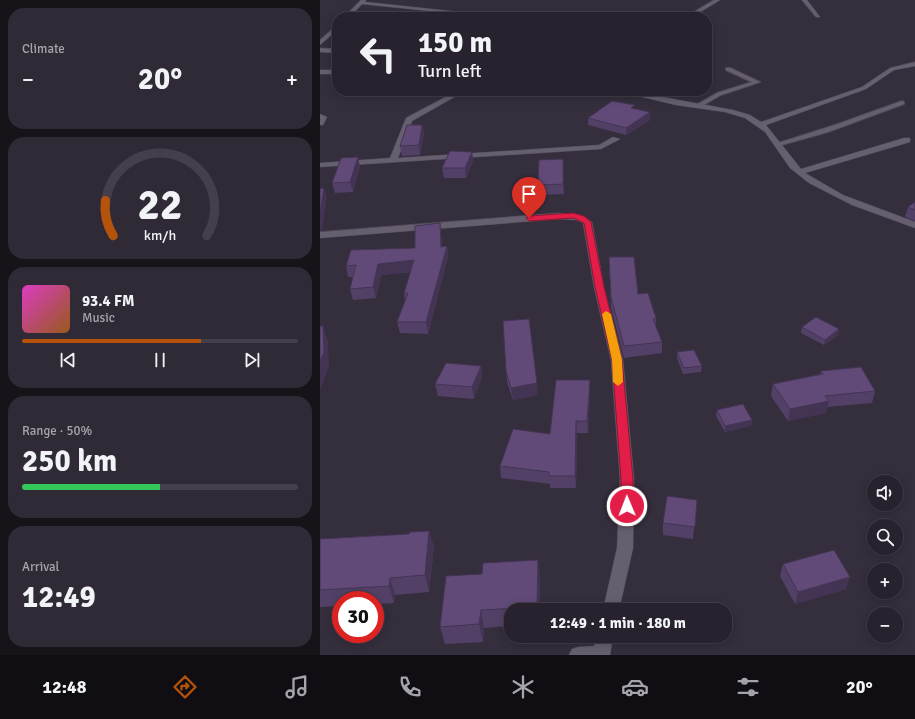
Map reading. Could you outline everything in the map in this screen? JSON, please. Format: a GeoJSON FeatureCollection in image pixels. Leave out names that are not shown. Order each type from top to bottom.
{"type":"FeatureCollection","features":[{"type":"Feature","properties":{"kind":"street"},"geometry":{"type":"LineString","coordinates":[[697,12],[718,0]]}},
{"type":"Feature","properties":{"kind":"street"},"geometry":{"type":"LineString","coordinates":[[804,0],[818,16]]}},
{"type":"Feature","properties":{"kind":"street"},"geometry":{"type":"LineString","coordinates":[[352,12],[361,3],[453,12]]}},
{"type":"Feature","properties":{"kind":"street"},"geometry":{"type":"LineString","coordinates":[[320,43],[332,32]]}},
{"type":"Feature","properties":{"kind":"street"},"geometry":{"type":"LineString","coordinates":[[320,50],[332,51]]}},
{"type":"Feature","properties":{"kind":"street"},"geometry":{"type":"LineString","coordinates":[[762,124],[864,88],[892,69],[915,64]]}},
{"type":"Feature","properties":{"kind":"street"},"geometry":{"type":"LineString","coordinates":[[320,72],[332,72]]}},
{"type":"Feature","properties":{"kind":"street"},"geometry":{"type":"LineString","coordinates":[[393,160],[410,120],[419,113],[452,96]]}},
{"type":"Feature","properties":{"kind":"street"},"geometry":{"type":"LineString","coordinates":[[646,96],[738,113],[762,124],[778,144],[786,159],[799,172],[818,186],[837,195],[915,225]]}},
{"type":"Feature","properties":{"kind":"street"},"geometry":{"type":"LineString","coordinates":[[320,116],[323,117],[320,123]]}},
{"type":"Feature","properties":{"kind":"street"},"geometry":{"type":"LineString","coordinates":[[320,165],[601,147],[616,139]]}},
{"type":"Feature","properties":{"kind":"street"},"geometry":{"type":"LineString","coordinates":[[799,172],[907,140]]}},
{"type":"Feature","properties":{"kind":"street"},"geometry":{"type":"LineString","coordinates":[[321,236],[567,216],[578,217],[587,222],[599,287],[617,360],[627,479],[625,548],[613,603]]}},
{"type":"Feature","properties":{"kind":"street"},"geometry":{"type":"LineString","coordinates":[[578,655],[601,654],[604,643]]}},
{"type":"Feature","properties":{"kind":"lane"},"geometry":{"type":"LineString","coordinates":[[698,106],[719,94],[757,82],[728,69]]}},
{"type":"Feature","properties":{"kind":"lane"},"geometry":{"type":"LineString","coordinates":[[778,144],[810,137],[854,123],[902,102]]}},
{"type":"Feature","properties":{"kind":"building"},"geometry":{"type":"Polygon","coordinates":[[[612,101],[635,105],[631,108],[650,112],[626,128],[588,118],[612,101]]]}},
{"type":"Feature","properties":{"kind":"building"},"geometry":{"type":"Polygon","coordinates":[[[407,125],[422,125],[419,145],[400,146],[407,125]]]}},
{"type":"Feature","properties":{"kind":"building"},"geometry":{"type":"Polygon","coordinates":[[[450,151],[472,152],[465,168],[442,168],[450,151]]]}},
{"type":"Feature","properties":{"kind":"building"},"geometry":{"type":"Polygon","coordinates":[[[358,157],[350,182],[332,183],[341,158],[358,157]]]}},
{"type":"Feature","properties":{"kind":"building"},"geometry":{"type":"Polygon","coordinates":[[[563,159],[563,184],[538,185],[539,160],[563,159]]]}},
{"type":"Feature","properties":{"kind":"building"},"geometry":{"type":"Polygon","coordinates":[[[324,188],[320,214],[320,189],[324,188]]]}},
{"type":"Feature","properties":{"kind":"building"},"geometry":{"type":"Polygon","coordinates":[[[915,202],[915,210],[908,207],[915,202]]]}},
{"type":"Feature","properties":{"kind":"building"},"geometry":{"type":"Polygon","coordinates":[[[440,223],[441,247],[447,246],[426,322],[397,322],[408,293],[404,293],[414,260],[378,264],[373,287],[350,289],[356,265],[346,266],[351,250],[415,248],[415,226],[440,223]]]}},
{"type":"Feature","properties":{"kind":"building"},"geometry":{"type":"Polygon","coordinates":[[[609,257],[634,257],[638,294],[648,293],[656,318],[653,319],[662,342],[624,346],[611,297],[609,257]]]}},
{"type":"Feature","properties":{"kind":"building"},"geometry":{"type":"Polygon","coordinates":[[[816,317],[839,329],[825,340],[802,327],[816,317]]]}},
{"type":"Feature","properties":{"kind":"building"},"geometry":{"type":"Polygon","coordinates":[[[529,319],[537,383],[511,388],[506,371],[503,321],[529,319]]]}},
{"type":"Feature","properties":{"kind":"building"},"geometry":{"type":"Polygon","coordinates":[[[320,326],[323,326],[324,352],[320,362],[320,326]]]}},
{"type":"Feature","properties":{"kind":"building"},"geometry":{"type":"Polygon","coordinates":[[[694,350],[702,366],[684,368],[677,352],[694,350]]]}},
{"type":"Feature","properties":{"kind":"building"},"geometry":{"type":"Polygon","coordinates":[[[446,363],[481,366],[472,387],[435,384],[446,363]]]}},
{"type":"Feature","properties":{"kind":"building"},"geometry":{"type":"Polygon","coordinates":[[[861,367],[875,391],[825,396],[829,401],[790,409],[773,384],[823,374],[821,371],[861,367]]]}},
{"type":"Feature","properties":{"kind":"building"},"geometry":{"type":"Polygon","coordinates":[[[556,380],[590,380],[587,421],[576,421],[575,476],[549,476],[549,472],[500,466],[513,429],[550,434],[556,380]]]}},
{"type":"Feature","properties":{"kind":"building"},"geometry":{"type":"Polygon","coordinates":[[[743,404],[752,420],[725,426],[717,410],[743,404]]]}},
{"type":"Feature","properties":{"kind":"building"},"geometry":{"type":"Polygon","coordinates":[[[667,496],[697,500],[695,527],[663,523],[667,496]]]}},
{"type":"Feature","properties":{"kind":"building"},"geometry":{"type":"Polygon","coordinates":[[[429,531],[425,575],[390,578],[389,586],[320,590],[320,539],[409,534],[410,532],[429,531]]]}},
{"type":"Feature","properties":{"kind":"building"},"geometry":{"type":"Polygon","coordinates":[[[834,550],[850,577],[798,592],[783,564],[834,550]]]}},
{"type":"Feature","properties":{"kind":"building"},"geometry":{"type":"Polygon","coordinates":[[[538,560],[537,603],[504,603],[504,609],[481,610],[479,624],[440,627],[446,576],[482,574],[483,563],[538,560]]]}},
{"type":"Feature","properties":{"kind":"slow traffic"},"geometry":{"type":"LineString","coordinates":[[606,314],[617,360],[618,382]]}},
{"type":"Feature","properties":{"kind":"route"},"geometry":{"type":"LineString","coordinates":[[529,218],[573,216],[582,218],[587,222],[599,287],[617,360],[627,479],[627,506]]}}]}
